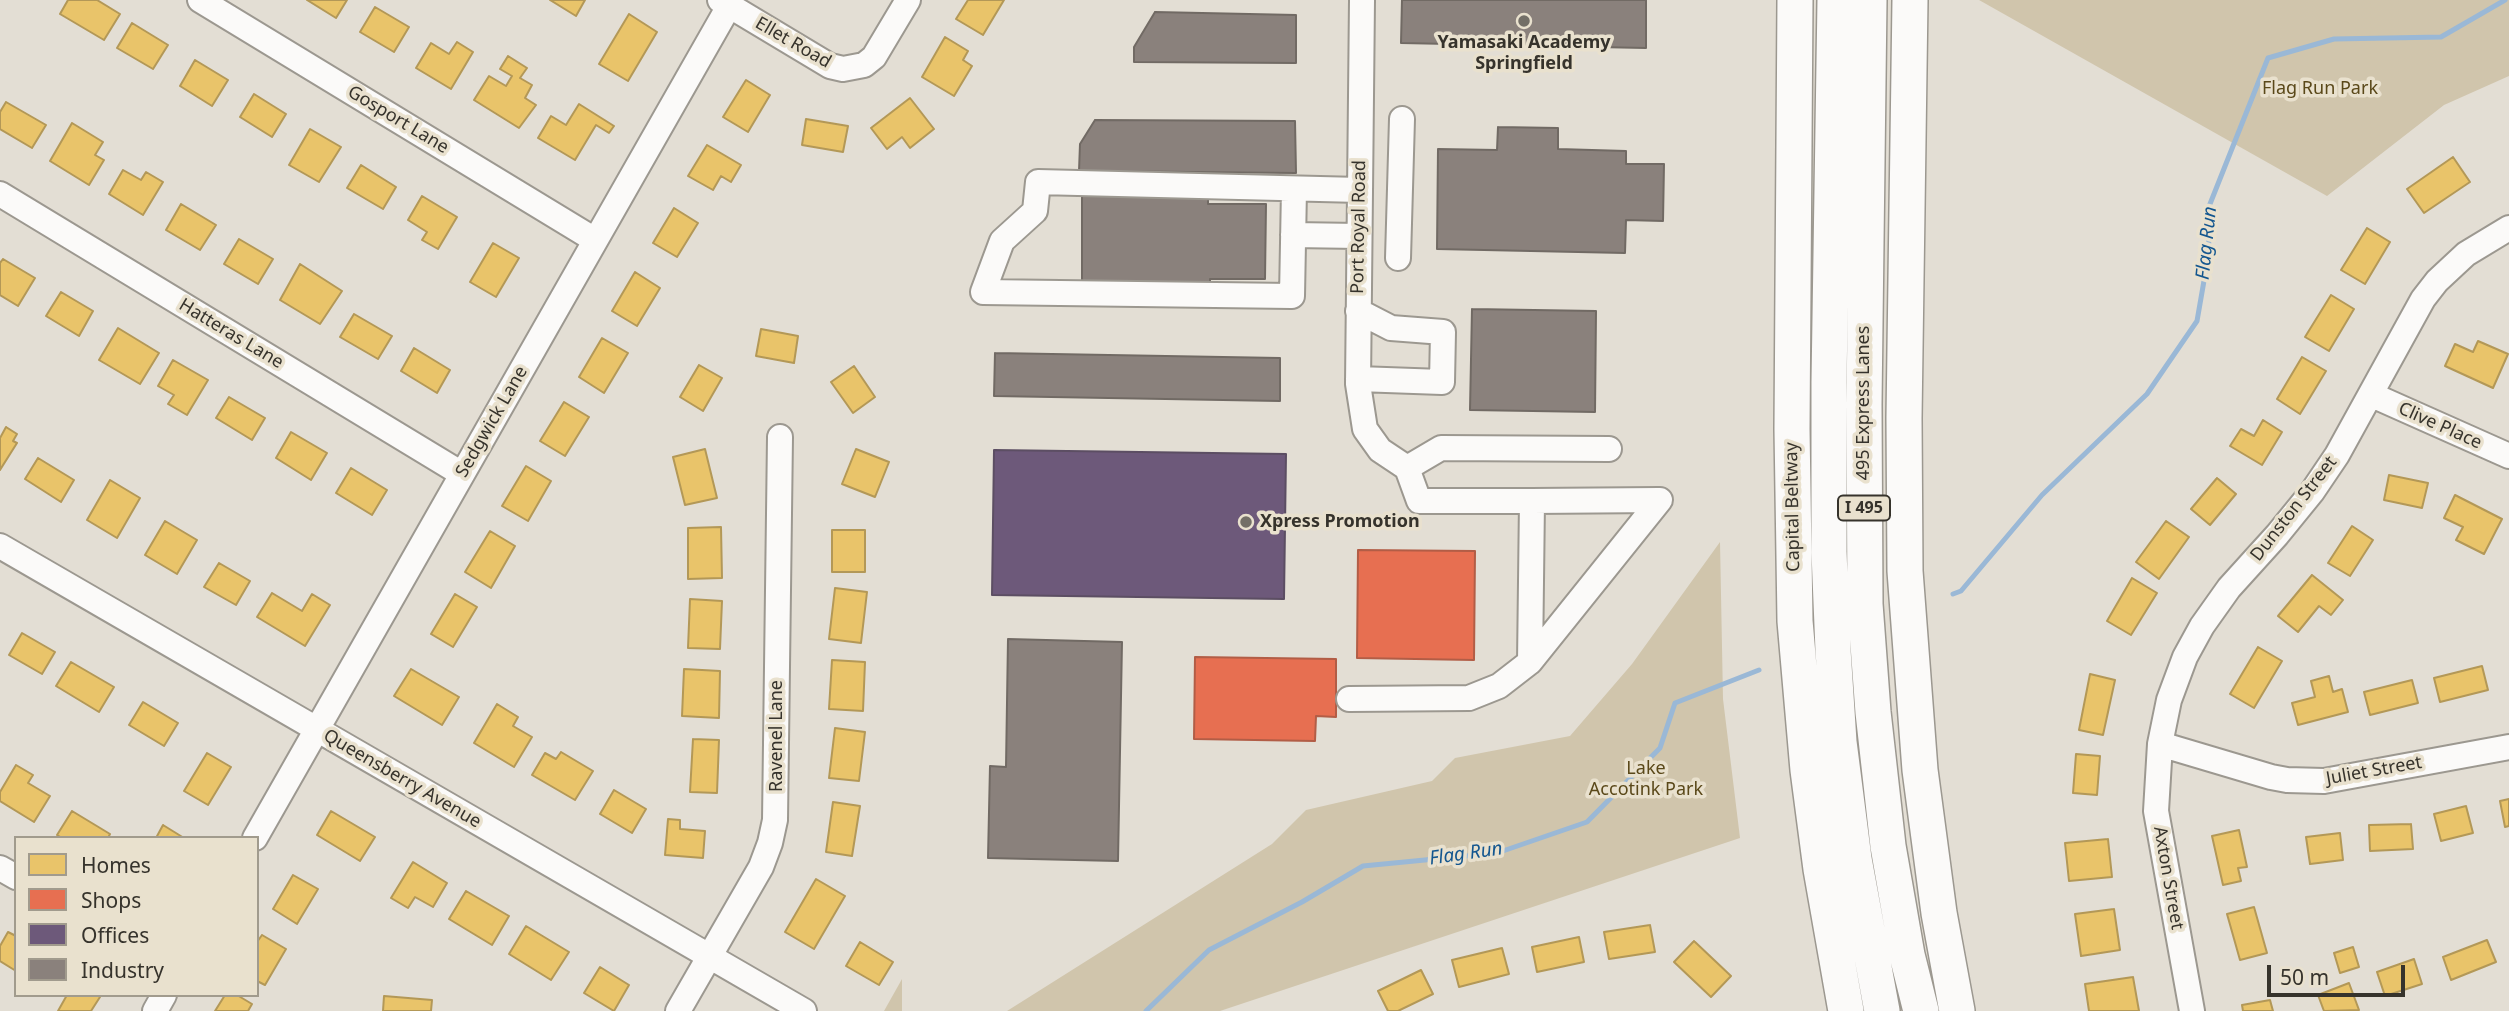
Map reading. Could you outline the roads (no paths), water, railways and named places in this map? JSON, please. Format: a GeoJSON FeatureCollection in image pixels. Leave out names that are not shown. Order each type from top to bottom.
{"type":"FeatureCollection","features":[{"type":"Feature","properties":{"kind":"highway","name":"Capital Beltway"},"geometry":{"type":"LineString","coordinates":[[1795,0],[1792,442],[1795,621],[1798,673],[1816,832],[1846,1011]]}},
{"type":"Feature","properties":{"kind":"highway","name":"495 Express Lanes"},"geometry":{"type":"LineString","coordinates":[[1835,0],[1829,382],[1829,552],[1833,650],[1839,742],[1853,846],[1882,1011]]}},
{"type":"Feature","properties":{"kind":"highway","name":"495 Express Lanes"},"geometry":{"type":"LineString","coordinates":[[1869,0],[1864,404],[1865,604],[1873,712],[1888,846],[1907,955],[1921,1011]]}},
{"type":"Feature","properties":{"kind":"highway","name":"I 495"},"geometry":{"type":"LineString","coordinates":[[1910,0],[1904,418],[1905,571],[1920,770],[1939,913],[1957,1011]]}},
{"type":"Feature","properties":{"kind":"street","name":"Gosport Lane"},"geometry":{"type":"LineString","coordinates":[[200,0],[595,240]]}},
{"type":"Feature","properties":{"kind":"street","name":"Ellet Road"},"geometry":{"type":"LineString","coordinates":[[724,3],[830,66],[843,69],[864,65],[874,57],[908,0]]}},
{"type":"Feature","properties":{"kind":"street","name":"Port Royal Road"},"geometry":{"type":"LineString","coordinates":[[1362,0],[1358,379],[1366,429],[1380,450],[1407,468]]}},
{"type":"Feature","properties":{"kind":"street","name":"Sedgwick Lane"},"geometry":{"type":"LineString","coordinates":[[256,836],[595,240],[724,3]]}},
{"type":"Feature","properties":{"kind":"street"},"geometry":{"type":"LineString","coordinates":[[1398,258],[1402,119]]}},
{"type":"Feature","properties":{"kind":"street"},"geometry":{"type":"LineString","coordinates":[[1294,189],[1292,296],[983,292],[1002,241],[1035,211],[1038,182],[1360,190]]}},
{"type":"Feature","properties":{"kind":"street","name":"Hatteras Lane"},"geometry":{"type":"LineString","coordinates":[[0,194],[462,474]]}},
{"type":"Feature","properties":{"kind":"street","name":"Dunston Street"},"geometry":{"type":"LineString","coordinates":[[2160,744],[2169,699],[2185,657],[2202,626],[2229,588],[2312,492],[2372,395],[2405,329],[2437,281],[2466,254],[2509,228]]}},
{"type":"Feature","properties":{"kind":"street"},"geometry":{"type":"LineString","coordinates":[[1293,234],[1359,236]]}},
{"type":"Feature","properties":{"kind":"street"},"geometry":{"type":"LineString","coordinates":[[1358,311],[1391,328],[1444,332],[1443,382],[1358,379]]}},
{"type":"Feature","properties":{"kind":"street","name":"Clive Place"},"geometry":{"type":"LineString","coordinates":[[2372,395],[2509,456]]}},
{"type":"Feature","properties":{"kind":"street","name":"Ravenel Lane"},"geometry":{"type":"LineString","coordinates":[[678,1011],[761,867],[775,820],[780,437]]}},
{"type":"Feature","properties":{"kind":"street"},"geometry":{"type":"LineString","coordinates":[[1349,699],[1469,698],[1499,686],[1530,662],[1660,500],[1419,501],[1407,468],[1441,448],[1609,449]]}},
{"type":"Feature","properties":{"kind":"street"},"geometry":{"type":"LineString","coordinates":[[1530,662],[1532,501]]}},
{"type":"Feature","properties":{"kind":"street","name":"Queensberry Avenue"},"geometry":{"type":"LineString","coordinates":[[0,546],[804,1011]]}},
{"type":"Feature","properties":{"kind":"street","name":"Juliet Street"},"geometry":{"type":"LineString","coordinates":[[2160,744],[2272,777],[2323,781],[2509,747]]}},
{"type":"Feature","properties":{"kind":"street","name":"Axton Street"},"geometry":{"type":"LineString","coordinates":[[2160,744],[2156,811],[2192,1011]]}},
{"type":"Feature","properties":{"kind":"waterway","name":"Flag Run"},"geometry":{"type":"LineString","coordinates":[[1953,594],[1961,591],[2042,495],[2147,394],[2197,321],[2209,252],[2208,209],[2268,58],[2334,39],[2441,37],[2505,0]]}},
{"type":"Feature","properties":{"kind":"waterway","name":"Flag Run"},"geometry":{"type":"LineString","coordinates":[[1146,1011],[1209,950],[1302,902],[1363,866],[1497,853],[1587,822],[1660,748],[1675,703],[1759,670]]}},
{"type":"Feature","properties":{"kind":"place","name":"Yamasaki Academy Springfield"},"geometry":{"type":"Point","coordinates":[1524,21]}},
{"type":"Feature","properties":{"kind":"place","name":"Xpress Promotion"},"geometry":{"type":"Point","coordinates":[1246,522]}},
{"type":"Feature","properties":{"kind":"park label","name":"Flag Run Park"},"geometry":{"type":"Point","coordinates":[2320,89]}},
{"type":"Feature","properties":{"kind":"park label","name":"Lake Accotink Park"},"geometry":{"type":"Point","coordinates":[1646,779]}}]}
